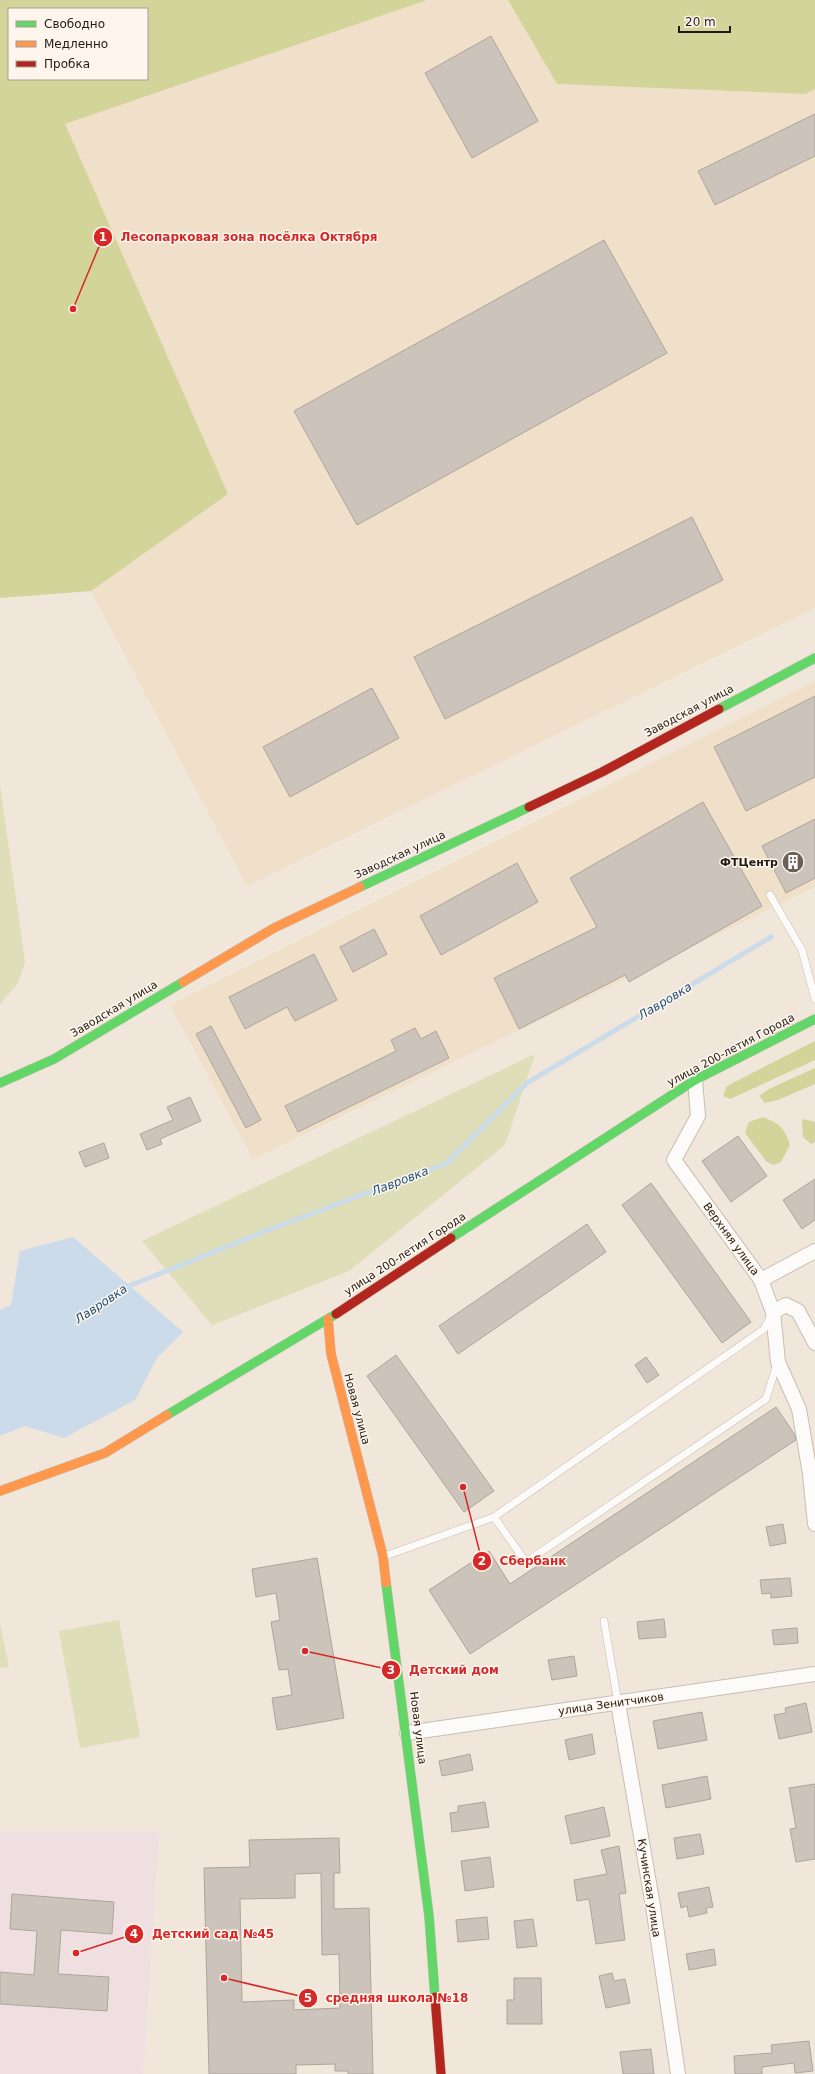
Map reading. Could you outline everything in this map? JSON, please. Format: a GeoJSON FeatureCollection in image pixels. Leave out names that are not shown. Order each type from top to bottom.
{"type":"FeatureCollection","features":[{"type":"Feature","properties":{"kind":"street","name":"Заводская улица"},"geometry":{"type":"LineString","coordinates":[[0,1083],[54,1059],[274,928],[602,772],[815,658]]}},
{"type":"Feature","properties":{"kind":"street","name":"улица 200-летия Города"},"geometry":{"type":"LineString","coordinates":[[0,1491],[104,1453],[328,1319],[695,1080],[815,1020]]}},
{"type":"Feature","properties":{"kind":"street","name":"Верхняя улица"},"geometry":{"type":"LineString","coordinates":[[695,1080],[698,1116],[674,1160],[761,1280],[773,1312],[778,1362],[799,1409],[810,1474],[815,1524]]}},
{"type":"Feature","properties":{"kind":"street"},"geometry":{"type":"LineString","coordinates":[[761,1280],[815,1251]]}},
{"type":"Feature","properties":{"kind":"street"},"geometry":{"type":"LineString","coordinates":[[773,1312],[786,1305],[798,1310],[815,1343]]}},
{"type":"Feature","properties":{"kind":"street","name":"Новая улица"},"geometry":{"type":"LineString","coordinates":[[328,1319],[331,1354],[384,1556],[429,1916],[441,2074]]}},
{"type":"Feature","properties":{"kind":"street","name":"улица Зенитчиков"},"geometry":{"type":"LineString","coordinates":[[407,1733],[815,1674]]}},
{"type":"Feature","properties":{"kind":"street","name":"Кучинская улица"},"geometry":{"type":"LineString","coordinates":[[618,1703],[653,1906],[678,2074]]}},
{"type":"Feature","properties":{"kind":"lane"},"geometry":{"type":"LineString","coordinates":[[770,894],[802,950],[815,999]]}},
{"type":"Feature","properties":{"kind":"lane"},"geometry":{"type":"LineString","coordinates":[[384,1556],[494,1518],[764,1329],[773,1312]]}},
{"type":"Feature","properties":{"kind":"lane"},"geometry":{"type":"LineString","coordinates":[[494,1518],[526,1562],[766,1399],[778,1362]]}},
{"type":"Feature","properties":{"kind":"lane"},"geometry":{"type":"LineString","coordinates":[[604,1621],[618,1703]]}},
{"type":"Feature","properties":{"kind":"shaded area"},"geometry":{"type":"Polygon","coordinates":[[[427,0],[508,0],[558,84],[805,94],[815,89],[815,608],[247,886],[91,591],[228,494],[64,124],[427,0]]]}},
{"type":"Feature","properties":{"kind":"shaded area"},"geometry":{"type":"Polygon","coordinates":[[[815,681],[815,887],[253,1159],[170,1005],[815,681]]]}},
{"type":"Feature","properties":{"kind":"shaded area"},"geometry":{"type":"Polygon","coordinates":[[[159,1831],[143,2074],[0,2074],[0,1832],[159,1831]]]}},
{"type":"Feature","properties":{"kind":"green space"},"geometry":{"type":"Polygon","coordinates":[[[0,0],[427,0],[65,124],[228,494],[91,591],[0,598],[0,0]]]}},
{"type":"Feature","properties":{"kind":"green space"},"geometry":{"type":"Polygon","coordinates":[[[508,0],[815,0],[815,89],[805,94],[557,84],[508,0]]]}},
{"type":"Feature","properties":{"kind":"green space"},"geometry":{"type":"Polygon","coordinates":[[[0,785],[25,962],[18,983],[0,1004],[0,785]]]}},
{"type":"Feature","properties":{"kind":"green space"},"geometry":{"type":"Polygon","coordinates":[[[815,1041],[815,1060],[730,1099],[723,1096],[727,1086],[815,1041]]]}},
{"type":"Feature","properties":{"kind":"green space"},"geometry":{"type":"Polygon","coordinates":[[[535,1054],[505,1145],[349,1271],[212,1325],[142,1241],[535,1054]]]}},
{"type":"Feature","properties":{"kind":"green space"},"geometry":{"type":"Polygon","coordinates":[[[815,1068],[815,1084],[778,1100],[765,1103],[759,1096],[769,1089],[815,1068]]]}},
{"type":"Feature","properties":{"kind":"green space"},"geometry":{"type":"Polygon","coordinates":[[[763,1117],[781,1127],[786,1134],[790,1145],[781,1162],[773,1165],[766,1161],[745,1133],[749,1122],[763,1117]]]}},
{"type":"Feature","properties":{"kind":"green space"},"geometry":{"type":"Polygon","coordinates":[[[802,1119],[815,1122],[815,1142],[811,1144],[803,1137],[802,1119]]]}},
{"type":"Feature","properties":{"kind":"green space"},"geometry":{"type":"Polygon","coordinates":[[[119,1620],[140,1737],[80,1748],[59,1631],[119,1620]]]}},
{"type":"Feature","properties":{"kind":"green space"},"geometry":{"type":"Polygon","coordinates":[[[0,1624],[9,1667],[0,1668],[0,1624]]]}},
{"type":"Feature","properties":{"kind":"water"},"geometry":{"type":"Polygon","coordinates":[[[73,1237],[183,1332],[157,1358],[135,1400],[64,1438],[25,1426],[0,1436],[0,1310],[11,1305],[20,1251],[73,1237]]]}},
{"type":"Feature","properties":{"kind":"building"},"geometry":{"type":"Polygon","coordinates":[[[491,36],[538,121],[472,158],[425,73],[491,36]]]}},
{"type":"Feature","properties":{"kind":"building"},"geometry":{"type":"Polygon","coordinates":[[[815,114],[815,156],[715,205],[698,171],[815,114]]]}},
{"type":"Feature","properties":{"kind":"building"},"geometry":{"type":"Polygon","coordinates":[[[604,240],[667,353],[357,525],[294,411],[604,240]]]}},
{"type":"Feature","properties":{"kind":"building"},"geometry":{"type":"Polygon","coordinates":[[[692,517],[723,580],[445,719],[414,657],[692,517]]]}},
{"type":"Feature","properties":{"kind":"building"},"geometry":{"type":"Polygon","coordinates":[[[372,688],[399,738],[290,797],[263,747],[372,688]]]}},
{"type":"Feature","properties":{"kind":"building"},"geometry":{"type":"Polygon","coordinates":[[[815,696],[815,777],[746,811],[714,747],[815,696]]]}},
{"type":"Feature","properties":{"kind":"building"},"geometry":{"type":"Polygon","coordinates":[[[703,802],[762,906],[629,982],[625,975],[519,1029],[494,978],[597,927],[570,878],[703,802]]]}},
{"type":"Feature","properties":{"kind":"building","name":"ФТЦентр"},"geometry":{"type":"Polygon","coordinates":[[[815,819],[815,878],[786,893],[762,846],[815,819]]]}},
{"type":"Feature","properties":{"kind":"building"},"geometry":{"type":"Polygon","coordinates":[[[517,863],[538,902],[441,955],[420,916],[517,863]]]}},
{"type":"Feature","properties":{"kind":"building"},"geometry":{"type":"Polygon","coordinates":[[[374,929],[387,954],[353,972],[340,947],[374,929]]]}},
{"type":"Feature","properties":{"kind":"building"},"geometry":{"type":"Polygon","coordinates":[[[314,954],[337,1000],[295,1021],[287,1007],[245,1029],[229,997],[314,954]]]}},
{"type":"Feature","properties":{"kind":"building"},"geometry":{"type":"Polygon","coordinates":[[[211,1026],[261,1120],[246,1128],[196,1034],[211,1026]]]}},
{"type":"Feature","properties":{"kind":"building"},"geometry":{"type":"Polygon","coordinates":[[[415,1028],[421,1039],[436,1031],[449,1058],[298,1132],[285,1106],[396,1051],[391,1040],[415,1028]]]}},
{"type":"Feature","properties":{"kind":"building"},"geometry":{"type":"Polygon","coordinates":[[[190,1097],[201,1121],[160,1139],[162,1144],[147,1150],[140,1134],[173,1120],[167,1107],[190,1097]]]}},
{"type":"Feature","properties":{"kind":"building"},"geometry":{"type":"Polygon","coordinates":[[[738,1136],[767,1176],[731,1202],[702,1161],[738,1136]]]}},
{"type":"Feature","properties":{"kind":"building"},"geometry":{"type":"Polygon","coordinates":[[[104,1143],[109,1158],[85,1167],[79,1152],[104,1143]]]}},
{"type":"Feature","properties":{"kind":"building"},"geometry":{"type":"Polygon","coordinates":[[[815,1179],[815,1220],[802,1229],[783,1200],[815,1179]]]}},
{"type":"Feature","properties":{"kind":"building"},"geometry":{"type":"Polygon","coordinates":[[[651,1183],[751,1322],[722,1343],[622,1205],[651,1183]]]}},
{"type":"Feature","properties":{"kind":"building"},"geometry":{"type":"Polygon","coordinates":[[[587,1224],[606,1252],[458,1354],[439,1326],[587,1224]]]}},
{"type":"Feature","properties":{"kind":"building"},"geometry":{"type":"Polygon","coordinates":[[[396,1355],[494,1491],[464,1512],[367,1376],[396,1355]]]}},
{"type":"Feature","properties":{"kind":"building"},"geometry":{"type":"Polygon","coordinates":[[[646,1357],[659,1375],[647,1383],[635,1365],[646,1357]]]}},
{"type":"Feature","properties":{"kind":"building"},"geometry":{"type":"Polygon","coordinates":[[[776,1407],[795,1435],[796,1440],[470,1654],[429,1590],[489,1551],[510,1584],[776,1407]]]}},
{"type":"Feature","properties":{"kind":"building"},"geometry":{"type":"Polygon","coordinates":[[[783,1524],[786,1543],[770,1546],[766,1527],[783,1524]]]}},
{"type":"Feature","properties":{"kind":"building"},"geometry":{"type":"Polygon","coordinates":[[[317,1558],[344,1718],[277,1730],[272,1698],[292,1695],[288,1669],[279,1670],[271,1622],[280,1620],[276,1593],[256,1597],[252,1569],[317,1558]]]}},
{"type":"Feature","properties":{"kind":"building"},"geometry":{"type":"Polygon","coordinates":[[[790,1578],[792,1596],[771,1598],[771,1593],[762,1594],[760,1580],[790,1578]]]}},
{"type":"Feature","properties":{"kind":"building"},"geometry":{"type":"Polygon","coordinates":[[[664,1619],[666,1637],[639,1639],[637,1622],[664,1619]]]}},
{"type":"Feature","properties":{"kind":"building"},"geometry":{"type":"Polygon","coordinates":[[[797,1628],[798,1643],[774,1645],[772,1630],[797,1628]]]}},
{"type":"Feature","properties":{"kind":"building"},"geometry":{"type":"Polygon","coordinates":[[[574,1656],[577,1676],[552,1680],[548,1660],[574,1656]]]}},
{"type":"Feature","properties":{"kind":"building"},"geometry":{"type":"Polygon","coordinates":[[[806,1703],[812,1732],[779,1739],[774,1715],[786,1713],[785,1708],[806,1703]]]}},
{"type":"Feature","properties":{"kind":"building"},"geometry":{"type":"Polygon","coordinates":[[[702,1712],[707,1740],[658,1749],[653,1721],[702,1712]]]}},
{"type":"Feature","properties":{"kind":"building"},"geometry":{"type":"Polygon","coordinates":[[[592,1734],[595,1754],[569,1760],[565,1740],[592,1734]]]}},
{"type":"Feature","properties":{"kind":"building"},"geometry":{"type":"Polygon","coordinates":[[[470,1754],[473,1770],[442,1776],[439,1761],[470,1754]]]}},
{"type":"Feature","properties":{"kind":"building"},"geometry":{"type":"Polygon","coordinates":[[[707,1776],[711,1799],[666,1808],[662,1785],[707,1776]]]}},
{"type":"Feature","properties":{"kind":"building"},"geometry":{"type":"Polygon","coordinates":[[[815,1784],[815,1859],[796,1862],[790,1829],[796,1828],[789,1788],[815,1784]]]}},
{"type":"Feature","properties":{"kind":"building"},"geometry":{"type":"Polygon","coordinates":[[[485,1802],[489,1827],[452,1832],[450,1813],[458,1812],[458,1806],[485,1802]]]}},
{"type":"Feature","properties":{"kind":"building"},"geometry":{"type":"Polygon","coordinates":[[[604,1807],[610,1836],[571,1844],[565,1816],[604,1807]]]}},
{"type":"Feature","properties":{"kind":"building"},"geometry":{"type":"Polygon","coordinates":[[[700,1834],[704,1854],[677,1859],[674,1838],[700,1834]]]}},
{"type":"Feature","properties":{"kind":"building"},"geometry":{"type":"Polygon","coordinates":[[[339,1838],[340,1873],[334,1873],[334,1909],[369,1908],[373,2074],[348,2074],[348,2071],[335,2071],[335,2064],[296,2065],[296,2074],[209,2074],[204,1868],[250,1867],[249,1840],[339,1838]],[[321,1873],[295,1874],[295,1898],[240,1899],[242,2002],[294,2000],[294,2010],[340,2008],[339,1954],[322,1955],[321,1873]]]}},
{"type":"Feature","properties":{"kind":"building"},"geometry":{"type":"Polygon","coordinates":[[[619,1846],[626,1893],[619,1894],[625,1940],[596,1944],[589,1899],[577,1901],[574,1880],[607,1874],[601,1850],[619,1846]]]}},
{"type":"Feature","properties":{"kind":"building"},"geometry":{"type":"Polygon","coordinates":[[[490,1857],[494,1887],[465,1891],[461,1861],[490,1857]]]}},
{"type":"Feature","properties":{"kind":"building"},"geometry":{"type":"Polygon","coordinates":[[[709,1887],[713,1907],[706,1908],[707,1913],[689,1917],[687,1906],[681,1908],[678,1893],[709,1887]]]}},
{"type":"Feature","properties":{"kind":"building"},"geometry":{"type":"Polygon","coordinates":[[[12,1894],[114,1902],[112,1934],[61,1930],[58,1974],[109,1977],[107,2011],[0,2004],[0,1972],[34,1975],[37,1931],[10,1929],[12,1894]]]}},
{"type":"Feature","properties":{"kind":"building"},"geometry":{"type":"Polygon","coordinates":[[[487,1917],[489,1939],[458,1942],[456,1920],[487,1917]]]}},
{"type":"Feature","properties":{"kind":"building"},"geometry":{"type":"Polygon","coordinates":[[[533,1919],[537,1946],[517,1948],[514,1921],[533,1919]]]}},
{"type":"Feature","properties":{"kind":"building"},"geometry":{"type":"Polygon","coordinates":[[[714,1949],[716,1965],[689,1970],[686,1954],[714,1949]]]}},
{"type":"Feature","properties":{"kind":"building"},"geometry":{"type":"Polygon","coordinates":[[[612,1973],[614,1981],[625,1979],[630,2003],[606,2008],[599,1976],[612,1973]]]}},
{"type":"Feature","properties":{"kind":"building"},"geometry":{"type":"Polygon","coordinates":[[[514,1978],[541,1978],[542,2024],[507,2024],[507,2000],[514,2000],[514,1978]]]}},
{"type":"Feature","properties":{"kind":"building"},"geometry":{"type":"Polygon","coordinates":[[[809,2041],[813,2071],[795,2073],[794,2063],[762,2067],[762,2074],[735,2074],[734,2056],[772,2053],[771,2045],[809,2041]]]}},
{"type":"Feature","properties":{"kind":"building"},"geometry":{"type":"Polygon","coordinates":[[[651,2049],[654,2074],[623,2074],[620,2052],[651,2049]]]}},
{"type":"Feature","properties":{"kind":"waterway","name":"Лавровка"},"geometry":{"type":"LineString","coordinates":[[124,1288],[268,1230],[447,1163],[527,1083],[771,937]]}},
{"type":"Feature","properties":{"kind":"traffic: fast"},"geometry":{"type":"LineString","coordinates":[[719,709],[815,658]]}},
{"type":"Feature","properties":{"kind":"traffic: fast"},"geometry":{"type":"LineString","coordinates":[[360,887],[529,807]]}},
{"type":"Feature","properties":{"kind":"traffic: fast"},"geometry":{"type":"LineString","coordinates":[[0,1083],[54,1059],[183,982]]}},
{"type":"Feature","properties":{"kind":"traffic: fast"},"geometry":{"type":"LineString","coordinates":[[451,1238],[695,1080],[815,1019]]}},
{"type":"Feature","properties":{"kind":"traffic: fast"},"geometry":{"type":"LineString","coordinates":[[167,1415],[336,1314]]}},
{"type":"Feature","properties":{"kind":"traffic: fast"},"geometry":{"type":"LineString","coordinates":[[386,1583],[429,1916],[435,1997]]}},
{"type":"Feature","properties":{"kind":"traffic: slow"},"geometry":{"type":"LineString","coordinates":[[183,982],[274,928],[360,887]]}},
{"type":"Feature","properties":{"kind":"traffic: slow"},"geometry":{"type":"LineString","coordinates":[[328,1319],[331,1354],[383,1556],[386,1583]]}},
{"type":"Feature","properties":{"kind":"traffic: slow"},"geometry":{"type":"LineString","coordinates":[[0,1491],[105,1453],[167,1415]]}},
{"type":"Feature","properties":{"kind":"traffic: jam"},"geometry":{"type":"LineString","coordinates":[[529,807],[602,772],[719,709]]}},
{"type":"Feature","properties":{"kind":"traffic: jam"},"geometry":{"type":"LineString","coordinates":[[336,1314],[451,1238]]}},
{"type":"Feature","properties":{"kind":"traffic: jam"},"geometry":{"type":"LineString","coordinates":[[435,1997],[441,2074]]}},
{"type":"Feature","properties":{"kind":"place","name":"Лесопарковая зона посёлка Октября"},"geometry":{"type":"Point","coordinates":[73,309]}},
{"type":"Feature","properties":{"kind":"place","name":"ФТЦентр"},"geometry":{"type":"Point","coordinates":[793,862]}},
{"type":"Feature","properties":{"kind":"place","name":"Сбербанк"},"geometry":{"type":"Point","coordinates":[463,1487]}},
{"type":"Feature","properties":{"kind":"place","name":"Детский дом"},"geometry":{"type":"Point","coordinates":[305,1651]}},
{"type":"Feature","properties":{"kind":"place","name":"Детский сад №45"},"geometry":{"type":"Point","coordinates":[76,1953]}},
{"type":"Feature","properties":{"kind":"place","name":"средняя школа №18"},"geometry":{"type":"Point","coordinates":[224,1978]}}]}
